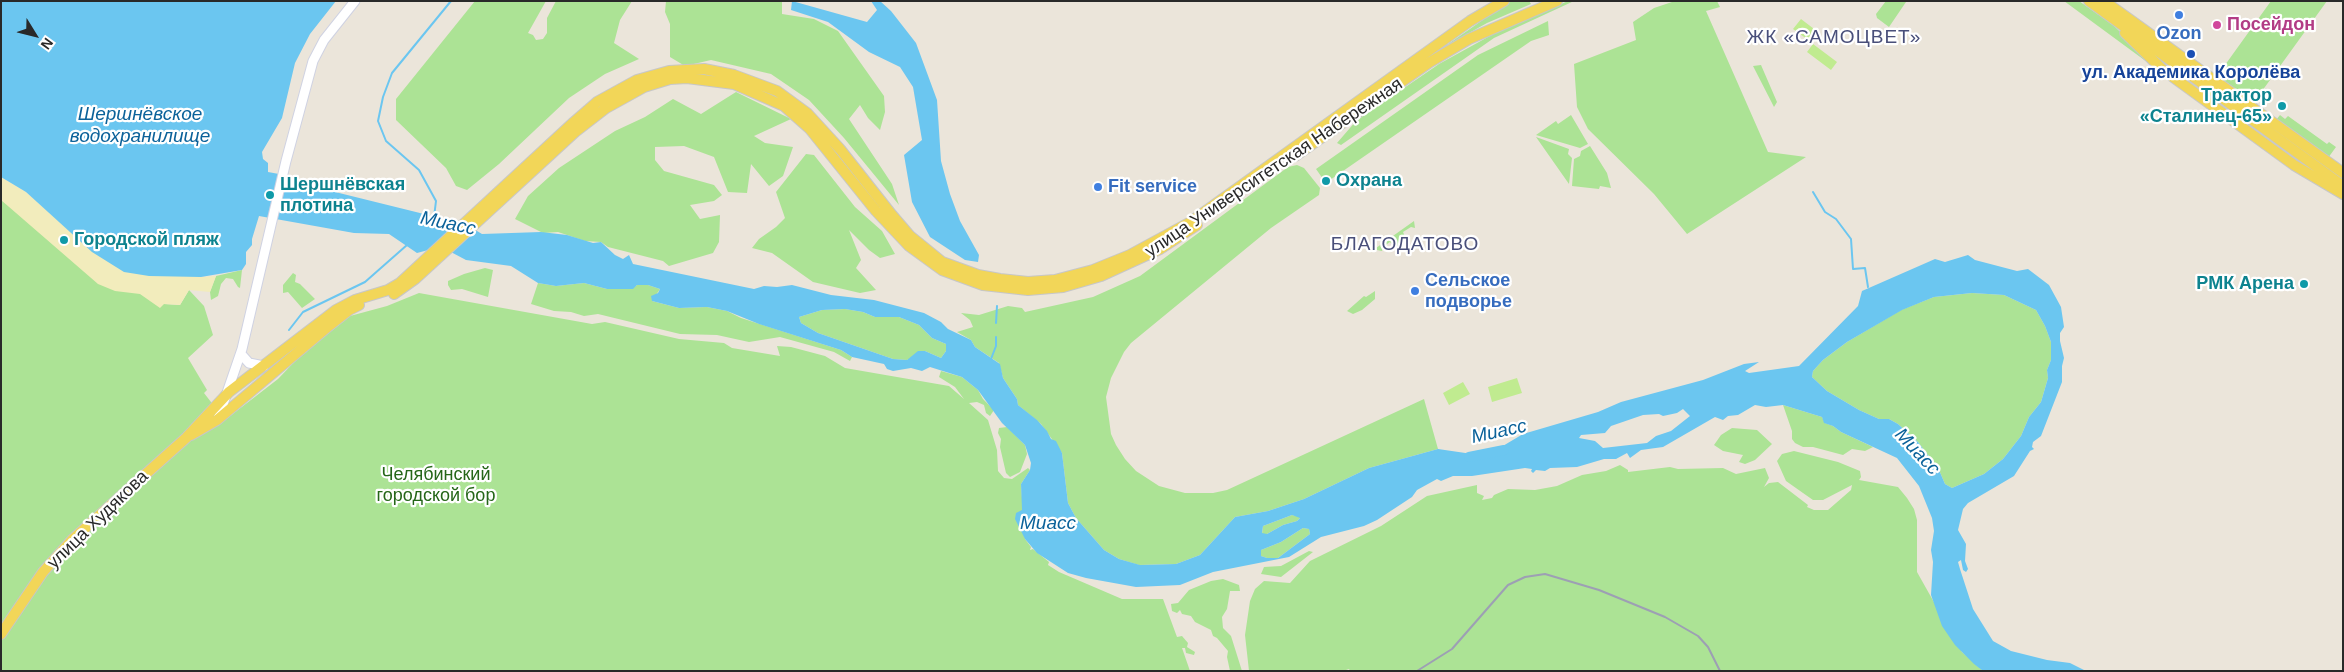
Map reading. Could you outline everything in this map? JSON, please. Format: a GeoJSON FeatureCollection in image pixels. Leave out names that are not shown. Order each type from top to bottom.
{"type":"FeatureCollection","features":[{"type":"Feature","properties":{"kind":"main road"},"geometry":{"type":"LineString","coordinates":[[217,420],[229,392],[241,354],[286,161],[313,60],[324,40],[355,1]]}},
{"type":"Feature","properties":{"kind":"main road","name":"улица Университетская Набережная"},"geometry":{"type":"LineString","coordinates":[[186,438],[217,420],[349,310],[391,296],[562,139],[596,102],[637,80],[669,71],[712,70],[734,75],[777,91],[807,113],[840,149],[910,236],[942,262],[978,275],[1000,280],[1028,282],[1055,280],[1093,270],[1130,255],[1189,222],[1470,21],[1504,1]]}},
{"type":"Feature","properties":{"kind":"main road"},"geometry":{"type":"LineString","coordinates":[[1530,1],[1539,9]]}},
{"type":"Feature","properties":{"kind":"main road","name":"улица Университетская Набережная"},"geometry":{"type":"LineString","coordinates":[[562,139],[624,96],[657,82],[687,78],[734,84],[766,96],[800,118],[831,153],[896,234],[922,257],[942,270],[962,279],[991,287],[1028,290],[1063,287],[1101,276],[1160,249],[1430,62],[1469,39],[1557,1]]}},
{"type":"Feature","properties":{"kind":"main road"},"geometry":{"type":"LineString","coordinates":[[2089,1],[2343,186]]}},
{"type":"Feature","properties":{"kind":"main road"},"geometry":{"type":"LineString","coordinates":[[2104,1],[2343,173]]}},
{"type":"Feature","properties":{"kind":"main road"},"geometry":{"type":"LineString","coordinates":[[2107,14],[2162,69],[2294,165],[2343,194]]}},
{"type":"Feature","properties":{"kind":"main road","name":"улица Университетская Набережная"},"geometry":{"type":"LineString","coordinates":[[186,438],[229,392],[336,310],[355,300],[388,290],[413,276]]}},
{"type":"Feature","properties":{"kind":"main road"},"geometry":{"type":"LineString","coordinates":[[241,354],[249,363],[264,366]]}},
{"type":"Feature","properties":{"kind":"main road","name":"улица Худякова"},"geometry":{"type":"LineString","coordinates":[[1,634],[44,572],[72,540],[186,438]]}},
{"type":"Feature","properties":{"kind":"green space"},"geometry":{"type":"Polygon","coordinates":[[[475,1],[546,1],[528,33],[533,35],[536,40],[543,39],[547,33],[547,18],[556,1],[632,1],[620,20],[614,43],[639,59],[605,74],[569,98],[499,164],[467,190],[456,186],[446,168],[396,120],[396,99],[475,1]]]}},
{"type":"Feature","properties":{"kind":"green space"},"geometry":{"type":"Polygon","coordinates":[[[666,1],[782,1],[782,14],[814,19],[838,31],[884,96],[885,112],[880,130],[868,118],[860,105],[849,119],[892,184],[899,205],[844,138],[809,100],[771,74],[711,60],[685,66],[670,57],[670,24],[665,12],[666,1]]]}},
{"type":"Feature","properties":{"kind":"green space"},"geometry":{"type":"Polygon","coordinates":[[[1510,1],[1529,1],[1531,4],[1487,23],[1444,47],[1510,1]]]}},
{"type":"Feature","properties":{"kind":"green space"},"geometry":{"type":"Polygon","coordinates":[[[1568,1],[1574,1],[1494,38],[1341,145],[1337,143],[1356,121],[1439,64],[1497,32],[1568,1]]]}},
{"type":"Feature","properties":{"kind":"green space"},"geometry":{"type":"Polygon","coordinates":[[[1675,1],[1717,1],[1720,7],[1706,11],[1768,152],[1806,157],[1687,234],[1654,194],[1588,129],[1577,107],[1574,64],[1636,40],[1633,22],[1654,8],[1675,1]]]}},
{"type":"Feature","properties":{"kind":"green space"},"geometry":{"type":"Polygon","coordinates":[[[1886,1],[1906,2],[1889,27],[1877,18],[1876,14],[1886,1]]]}},
{"type":"Feature","properties":{"kind":"green space"},"geometry":{"type":"Polygon","coordinates":[[[2064,1],[2079,1],[2114,26],[2166,76],[2064,1]]]}},
{"type":"Feature","properties":{"kind":"green space"},"geometry":{"type":"Polygon","coordinates":[[[2271,1],[2327,1],[2257,98],[2250,99],[2222,79],[2220,72],[2271,1]]]}},
{"type":"Feature","properties":{"kind":"green space"},"geometry":{"type":"Polygon","coordinates":[[[1801,19],[1818,32],[1811,42],[1793,29],[1801,19]]]}},
{"type":"Feature","properties":{"kind":"green space"},"geometry":{"type":"Polygon","coordinates":[[[1548,21],[1549,35],[1531,41],[1330,180],[1327,176],[1323,179],[1316,169],[1478,55],[1548,21]]]}},
{"type":"Feature","properties":{"kind":"green space"},"geometry":{"type":"Polygon","coordinates":[[[1813,44],[1837,62],[1831,70],[1807,52],[1813,44]]]}},
{"type":"Feature","properties":{"kind":"green space"},"geometry":{"type":"Polygon","coordinates":[[[1761,65],[1777,102],[1774,107],[1753,66],[1761,65]]]}},
{"type":"Feature","properties":{"kind":"green space"},"geometry":{"type":"Polygon","coordinates":[[[736,92],[791,119],[754,136],[765,143],[793,147],[783,176],[769,186],[751,164],[747,193],[728,192],[714,157],[684,146],[655,147],[655,160],[664,171],[714,185],[722,195],[714,201],[690,205],[700,219],[720,215],[719,242],[713,253],[669,266],[663,261],[608,247],[601,242],[585,241],[558,232],[543,233],[515,219],[528,196],[559,168],[615,131],[645,117],[673,99],[701,114],[736,92]]]}},
{"type":"Feature","properties":{"kind":"green space"},"geometry":{"type":"Polygon","coordinates":[[[1571,115],[1588,144],[1580,148],[1536,135],[1556,121],[1558,124],[1571,115]]]}},
{"type":"Feature","properties":{"kind":"green space"},"geometry":{"type":"Polygon","coordinates":[[[2280,115],[2285,119],[2288,116],[2327,144],[2329,142],[2336,147],[2328,158],[2276,120],[2280,115]]]}},
{"type":"Feature","properties":{"kind":"green space"},"geometry":{"type":"Polygon","coordinates":[[[1536,137],[1569,149],[1568,154],[1572,158],[1569,184],[1536,137]]]}},
{"type":"Feature","properties":{"kind":"green space"},"geometry":{"type":"Polygon","coordinates":[[[1590,146],[1607,173],[1611,188],[1600,186],[1599,189],[1572,186],[1574,159],[1580,156],[1581,151],[1590,146]]]}},
{"type":"Feature","properties":{"kind":"green space"},"geometry":{"type":"Polygon","coordinates":[[[806,154],[814,155],[855,207],[882,231],[895,254],[880,258],[849,230],[861,260],[856,268],[876,290],[860,293],[813,282],[772,253],[752,248],[759,239],[785,218],[776,192],[806,154]]]}},
{"type":"Feature","properties":{"kind":"green space"},"geometry":{"type":"Polygon","coordinates":[[[1297,165],[1304,168],[1320,188],[1319,195],[1271,228],[1131,343],[1124,352],[1111,378],[1106,397],[1111,434],[1116,445],[1136,471],[1159,486],[1185,493],[1213,493],[1227,490],[1424,399],[1438,449],[1369,468],[1304,499],[1268,511],[1235,517],[1200,555],[1176,564],[1139,565],[1119,559],[1104,550],[1076,518],[1068,503],[1062,453],[1041,424],[1018,405],[1017,399],[1003,378],[999,363],[975,347],[971,340],[957,332],[973,327],[970,320],[961,313],[979,315],[1008,306],[1022,308],[1025,312],[1093,297],[1140,276],[1288,167],[1297,165]]]}},
{"type":"Feature","properties":{"kind":"green space","name":"Челябинский городской бор"},"geometry":{"type":"Polygon","coordinates":[[[1,200],[139,293],[164,304],[180,305],[189,290],[204,306],[213,335],[188,358],[207,390],[204,393],[225,420],[278,379],[300,356],[350,316],[387,306],[419,293],[592,324],[605,322],[679,339],[724,343],[732,348],[780,356],[777,346],[791,347],[825,356],[845,368],[949,386],[964,399],[955,387],[939,377],[941,371],[962,377],[978,390],[983,399],[994,410],[990,416],[986,413],[984,405],[977,402],[969,403],[988,420],[997,450],[998,471],[1004,478],[1012,479],[1028,468],[1030,470],[1021,484],[1025,539],[1031,547],[1030,550],[1033,549],[1049,562],[1048,565],[1059,572],[1122,599],[1163,599],[1177,637],[1182,636],[1188,643],[1187,647],[1195,652],[1194,655],[1186,653],[1185,648],[1182,648],[1190,671],[1,671],[1,200]]]}},
{"type":"Feature","properties":{"kind":"green space"},"geometry":{"type":"Polygon","coordinates":[[[1414,221],[1415,228],[1411,227],[1403,232],[1406,239],[1403,246],[1395,247],[1390,242],[1383,247],[1382,251],[1377,250],[1376,248],[1414,221]]]}},
{"type":"Feature","properties":{"kind":"green space"},"geometry":{"type":"Polygon","coordinates":[[[485,268],[493,270],[488,297],[462,289],[451,290],[448,285],[448,281],[485,268]]]}},
{"type":"Feature","properties":{"kind":"green space"},"geometry":{"type":"Polygon","coordinates":[[[242,270],[240,288],[233,279],[226,278],[221,284],[218,296],[211,300],[210,292],[216,276],[242,270]]]}},
{"type":"Feature","properties":{"kind":"green space"},"geometry":{"type":"Polygon","coordinates":[[[293,273],[296,275],[295,282],[300,284],[315,299],[302,308],[288,292],[283,293],[283,285],[293,273]]]}},
{"type":"Feature","properties":{"kind":"green space"},"geometry":{"type":"Polygon","coordinates":[[[538,283],[556,286],[584,283],[607,289],[632,289],[637,285],[648,285],[660,289],[652,301],[679,308],[707,307],[727,311],[741,318],[841,350],[852,357],[850,361],[834,352],[780,337],[749,342],[717,335],[680,334],[598,314],[584,316],[571,312],[554,311],[531,304],[538,283]]]}},
{"type":"Feature","properties":{"kind":"green space"},"geometry":{"type":"Polygon","coordinates":[[[1375,291],[1375,299],[1362,310],[1353,314],[1347,311],[1364,296],[1366,297],[1375,291]]]}},
{"type":"Feature","properties":{"kind":"green space"},"geometry":{"type":"Polygon","coordinates":[[[1972,293],[2004,295],[2036,310],[2051,342],[2051,360],[2047,370],[2048,378],[2041,402],[2029,417],[2021,436],[2003,459],[1984,474],[1952,488],[1945,484],[1939,470],[1918,442],[1898,424],[1889,419],[1879,419],[1859,410],[1827,391],[1812,377],[1813,371],[1823,360],[1847,342],[1901,310],[1934,297],[1972,293]]]}},
{"type":"Feature","properties":{"kind":"green space"},"geometry":{"type":"Polygon","coordinates":[[[845,309],[863,312],[875,317],[899,317],[919,325],[932,338],[946,344],[946,351],[941,358],[925,351],[907,360],[893,359],[818,333],[801,323],[799,317],[822,310],[845,309]]]}},
{"type":"Feature","properties":{"kind":"green space"},"geometry":{"type":"Polygon","coordinates":[[[1517,378],[1522,393],[1492,402],[1488,387],[1517,378]]]}},
{"type":"Feature","properties":{"kind":"green space"},"geometry":{"type":"Polygon","coordinates":[[[1463,382],[1470,394],[1449,405],[1443,393],[1463,382]]]}},
{"type":"Feature","properties":{"kind":"green space"},"geometry":{"type":"Polygon","coordinates":[[[1783,405],[1822,417],[1825,423],[1873,447],[1865,451],[1852,449],[1843,455],[1813,447],[1803,447],[1792,439],[1792,431],[1783,405]]]}},
{"type":"Feature","properties":{"kind":"green space"},"geometry":{"type":"Polygon","coordinates":[[[1007,427],[1025,445],[1027,454],[1020,472],[1010,477],[1006,473],[1000,447],[1001,439],[998,433],[999,428],[1007,427]]]}},
{"type":"Feature","properties":{"kind":"green space"},"geometry":{"type":"Polygon","coordinates":[[[1732,428],[1757,430],[1772,444],[1755,460],[1745,464],[1739,462],[1743,455],[1723,451],[1714,445],[1721,435],[1732,428]]]}},
{"type":"Feature","properties":{"kind":"green space"},"geometry":{"type":"Polygon","coordinates":[[[1794,451],[1838,462],[1860,471],[1861,477],[1859,480],[1898,487],[1914,509],[1917,520],[1917,572],[1962,652],[1983,671],[1350,671],[1349,669],[1343,671],[1249,671],[1245,635],[1250,601],[1255,589],[1264,581],[1290,583],[1310,561],[1381,526],[1427,496],[1477,485],[1477,493],[1484,496],[1482,500],[1492,498],[1494,495],[1508,489],[1535,490],[1557,486],[1582,475],[1606,471],[1620,465],[1628,470],[1628,472],[1670,467],[1678,469],[1723,468],[1736,474],[1765,468],[1769,478],[1764,487],[1769,483],[1778,482],[1808,505],[1807,507],[1814,510],[1828,510],[1851,490],[1852,485],[1823,500],[1813,500],[1786,481],[1777,461],[1782,454],[1794,451]]]}},
{"type":"Feature","properties":{"kind":"green space"},"geometry":{"type":"Polygon","coordinates":[[[1292,515],[1301,517],[1297,521],[1283,525],[1267,534],[1262,534],[1263,526],[1292,515]]]}},
{"type":"Feature","properties":{"kind":"green space"},"geometry":{"type":"Polygon","coordinates":[[[1303,528],[1309,529],[1310,534],[1278,558],[1261,556],[1261,550],[1281,542],[1303,528]]]}},
{"type":"Feature","properties":{"kind":"green space"},"geometry":{"type":"Polygon","coordinates":[[[1309,551],[1313,552],[1281,577],[1261,574],[1264,567],[1281,566],[1309,551]]]}},
{"type":"Feature","properties":{"kind":"green space"},"geometry":{"type":"Polygon","coordinates":[[[1223,579],[1239,585],[1240,591],[1230,591],[1227,609],[1222,617],[1223,628],[1231,636],[1242,671],[1230,671],[1227,657],[1228,651],[1213,636],[1211,630],[1195,622],[1191,616],[1182,614],[1180,610],[1177,613],[1172,611],[1171,604],[1178,603],[1189,590],[1211,581],[1223,579]]]}},
{"type":"Feature","properties":{"kind":"sand","name":"Городской пляж"},"geometry":{"type":"Polygon","coordinates":[[[1,177],[26,192],[68,229],[201,277],[216,276],[210,292],[189,290],[180,305],[164,304],[160,308],[140,294],[115,291],[98,284],[1,200],[1,177]]]}},
{"type":"Feature","properties":{"kind":"water","name":"Шершнёвское водохранилище"},"geometry":{"type":"Polygon","coordinates":[[[1,1],[336,1],[310,34],[295,63],[282,118],[262,152],[263,159],[268,163],[268,172],[290,176],[306,184],[323,189],[424,214],[472,228],[482,234],[541,232],[567,235],[593,243],[601,242],[615,255],[623,259],[629,255],[633,264],[754,289],[764,286],[792,285],[831,295],[874,300],[924,313],[941,322],[948,329],[971,340],[975,347],[1000,364],[1003,378],[1017,399],[1018,405],[1037,420],[1047,431],[1051,439],[1056,441],[1062,453],[1068,503],[1076,518],[1104,550],[1119,559],[1140,565],[1176,564],[1200,555],[1235,517],[1268,511],[1304,499],[1369,468],[1438,449],[1486,456],[1523,434],[1598,412],[1621,402],[1703,380],[1744,364],[1759,362],[1745,371],[1749,373],[1799,366],[1858,306],[1862,291],[1935,259],[1945,262],[1968,255],[1975,260],[2017,271],[2028,269],[2049,285],[2061,307],[2064,327],[2060,333],[2064,358],[2062,382],[2041,436],[2033,442],[2032,447],[2034,449],[2030,451],[2014,476],[1968,503],[1963,509],[1958,530],[1966,544],[1965,561],[1968,569],[1966,572],[1963,570],[1961,560],[1958,562],[1973,609],[1993,641],[2011,651],[2047,660],[2070,663],[2086,671],[1983,671],[1974,664],[1955,645],[1942,626],[1931,595],[1933,562],[1931,550],[1934,531],[1932,518],[1919,486],[1897,458],[1824,423],[1822,417],[1783,405],[1766,407],[1755,405],[1738,415],[1728,416],[1723,420],[1715,417],[1663,447],[1641,450],[1630,458],[1627,453],[1616,459],[1604,459],[1577,467],[1550,468],[1545,471],[1536,470],[1533,473],[1532,469],[1525,468],[1472,476],[1453,476],[1441,481],[1437,479],[1417,490],[1412,497],[1377,520],[1364,526],[1321,537],[1289,557],[1213,572],[1180,585],[1136,587],[1068,573],[1037,553],[1025,539],[1015,519],[1016,513],[1022,510],[1021,484],[1030,470],[1031,463],[1025,445],[1002,423],[978,390],[962,377],[930,367],[922,371],[911,368],[893,371],[887,369],[884,364],[852,357],[841,350],[759,324],[727,311],[707,307],[679,308],[652,301],[651,296],[658,293],[660,289],[648,285],[637,285],[633,289],[607,289],[584,283],[556,286],[538,283],[511,266],[466,260],[449,251],[432,249],[417,253],[389,234],[354,233],[259,216],[252,245],[246,252],[246,264],[242,270],[201,277],[149,276],[124,272],[92,252],[26,192],[1,177],[1,1]],[[1972,293],[1934,297],[1902,310],[1847,342],[1823,360],[1813,371],[1812,377],[1827,391],[1859,410],[1879,419],[1889,419],[1898,424],[1918,442],[1939,470],[1945,484],[1952,488],[1984,474],[2003,459],[2021,436],[2029,417],[2041,402],[2048,378],[2047,370],[2051,360],[2051,342],[2036,310],[2004,295],[1972,293]],[[845,309],[822,310],[799,317],[801,323],[818,333],[893,359],[907,360],[918,351],[925,351],[941,358],[946,351],[946,344],[932,338],[919,325],[899,317],[875,317],[863,312],[845,309]],[[1683,409],[1677,413],[1663,416],[1659,414],[1643,415],[1611,426],[1605,433],[1581,435],[1579,438],[1595,441],[1603,448],[1647,443],[1656,436],[1671,431],[1690,416],[1683,409]],[[1292,515],[1263,526],[1262,533],[1267,534],[1300,518],[1292,515]],[[1303,528],[1281,542],[1261,550],[1261,556],[1278,558],[1310,534],[1309,529],[1303,528]]]}},
{"type":"Feature","properties":{"kind":"water"},"geometry":{"type":"Polygon","coordinates":[[[792,1],[867,22],[877,10],[871,1],[880,1],[891,11],[916,43],[937,100],[941,161],[950,194],[960,221],[979,255],[978,262],[965,260],[930,237],[912,202],[904,155],[922,140],[913,87],[900,67],[869,52],[828,22],[791,10],[792,1]]]}},
{"type":"Feature","properties":{"kind":"waterway"},"geometry":{"type":"LineString","coordinates":[[434,217],[436,201],[419,170],[386,141],[378,121],[383,97],[392,73],[451,1]]}},
{"type":"Feature","properties":{"kind":"waterway"},"geometry":{"type":"LineString","coordinates":[[1813,192],[1825,212],[1836,219],[1851,239],[1853,269],[1865,268],[1868,287]]}},
{"type":"Feature","properties":{"kind":"waterway"},"geometry":{"type":"LineString","coordinates":[[289,330],[303,312],[365,282],[407,245]]}},
{"type":"Feature","properties":{"kind":"waterway"},"geometry":{"type":"LineString","coordinates":[[996,323],[997,306]]}},
{"type":"Feature","properties":{"kind":"waterway"},"geometry":{"type":"LineString","coordinates":[[991,359],[996,346],[996,337]]}},
{"type":"Feature","properties":{"kind":"waterway","name":"Миасс"},"geometry":{"type":"LineString","coordinates":[[1469,457],[1504,450]]}},
{"type":"Feature","properties":{"kind":"railway"},"geometry":{"type":"LineString","coordinates":[[1417,671],[1452,649],[1508,585],[1525,577],[1545,574],[1599,590],[1665,617],[1698,636],[1708,647],[1720,671]]}},
{"type":"Feature","properties":{"kind":"place","name":"Ozon"},"geometry":{"type":"Point","coordinates":[2179,15]}},
{"type":"Feature","properties":{"kind":"place","name":"Посейдон"},"geometry":{"type":"Point","coordinates":[2217,25]}},
{"type":"Feature","properties":{"kind":"place","name":"ул. Академика Королёва"},"geometry":{"type":"Point","coordinates":[2191,54]}},
{"type":"Feature","properties":{"kind":"place","name":"Трактор «Сталинец-65»"},"geometry":{"type":"Point","coordinates":[2282,106]}},
{"type":"Feature","properties":{"kind":"place","name":"Охрана"},"geometry":{"type":"Point","coordinates":[1326,181]}},
{"type":"Feature","properties":{"kind":"place","name":"Fit service"},"geometry":{"type":"Point","coordinates":[1098,187]}},
{"type":"Feature","properties":{"kind":"place","name":"Шершнёвская плотина"},"geometry":{"type":"Point","coordinates":[270,195]}},
{"type":"Feature","properties":{"kind":"place","name":"Городской пляж"},"geometry":{"type":"Point","coordinates":[64,240]}},
{"type":"Feature","properties":{"kind":"place","name":"РМК Арена"},"geometry":{"type":"Point","coordinates":[2304,284]}},
{"type":"Feature","properties":{"kind":"place","name":"Сельское подворье"},"geometry":{"type":"Point","coordinates":[1415,291]}},
{"type":"Feature","properties":{"kind":"district","name":"ЖК «САМОЦВЕТ»"},"geometry":{"type":"Point","coordinates":[1834,38]}},
{"type":"Feature","properties":{"kind":"district","name":"БЛАГОДАТОВО"},"geometry":{"type":"Point","coordinates":[1405,245]}}]}
